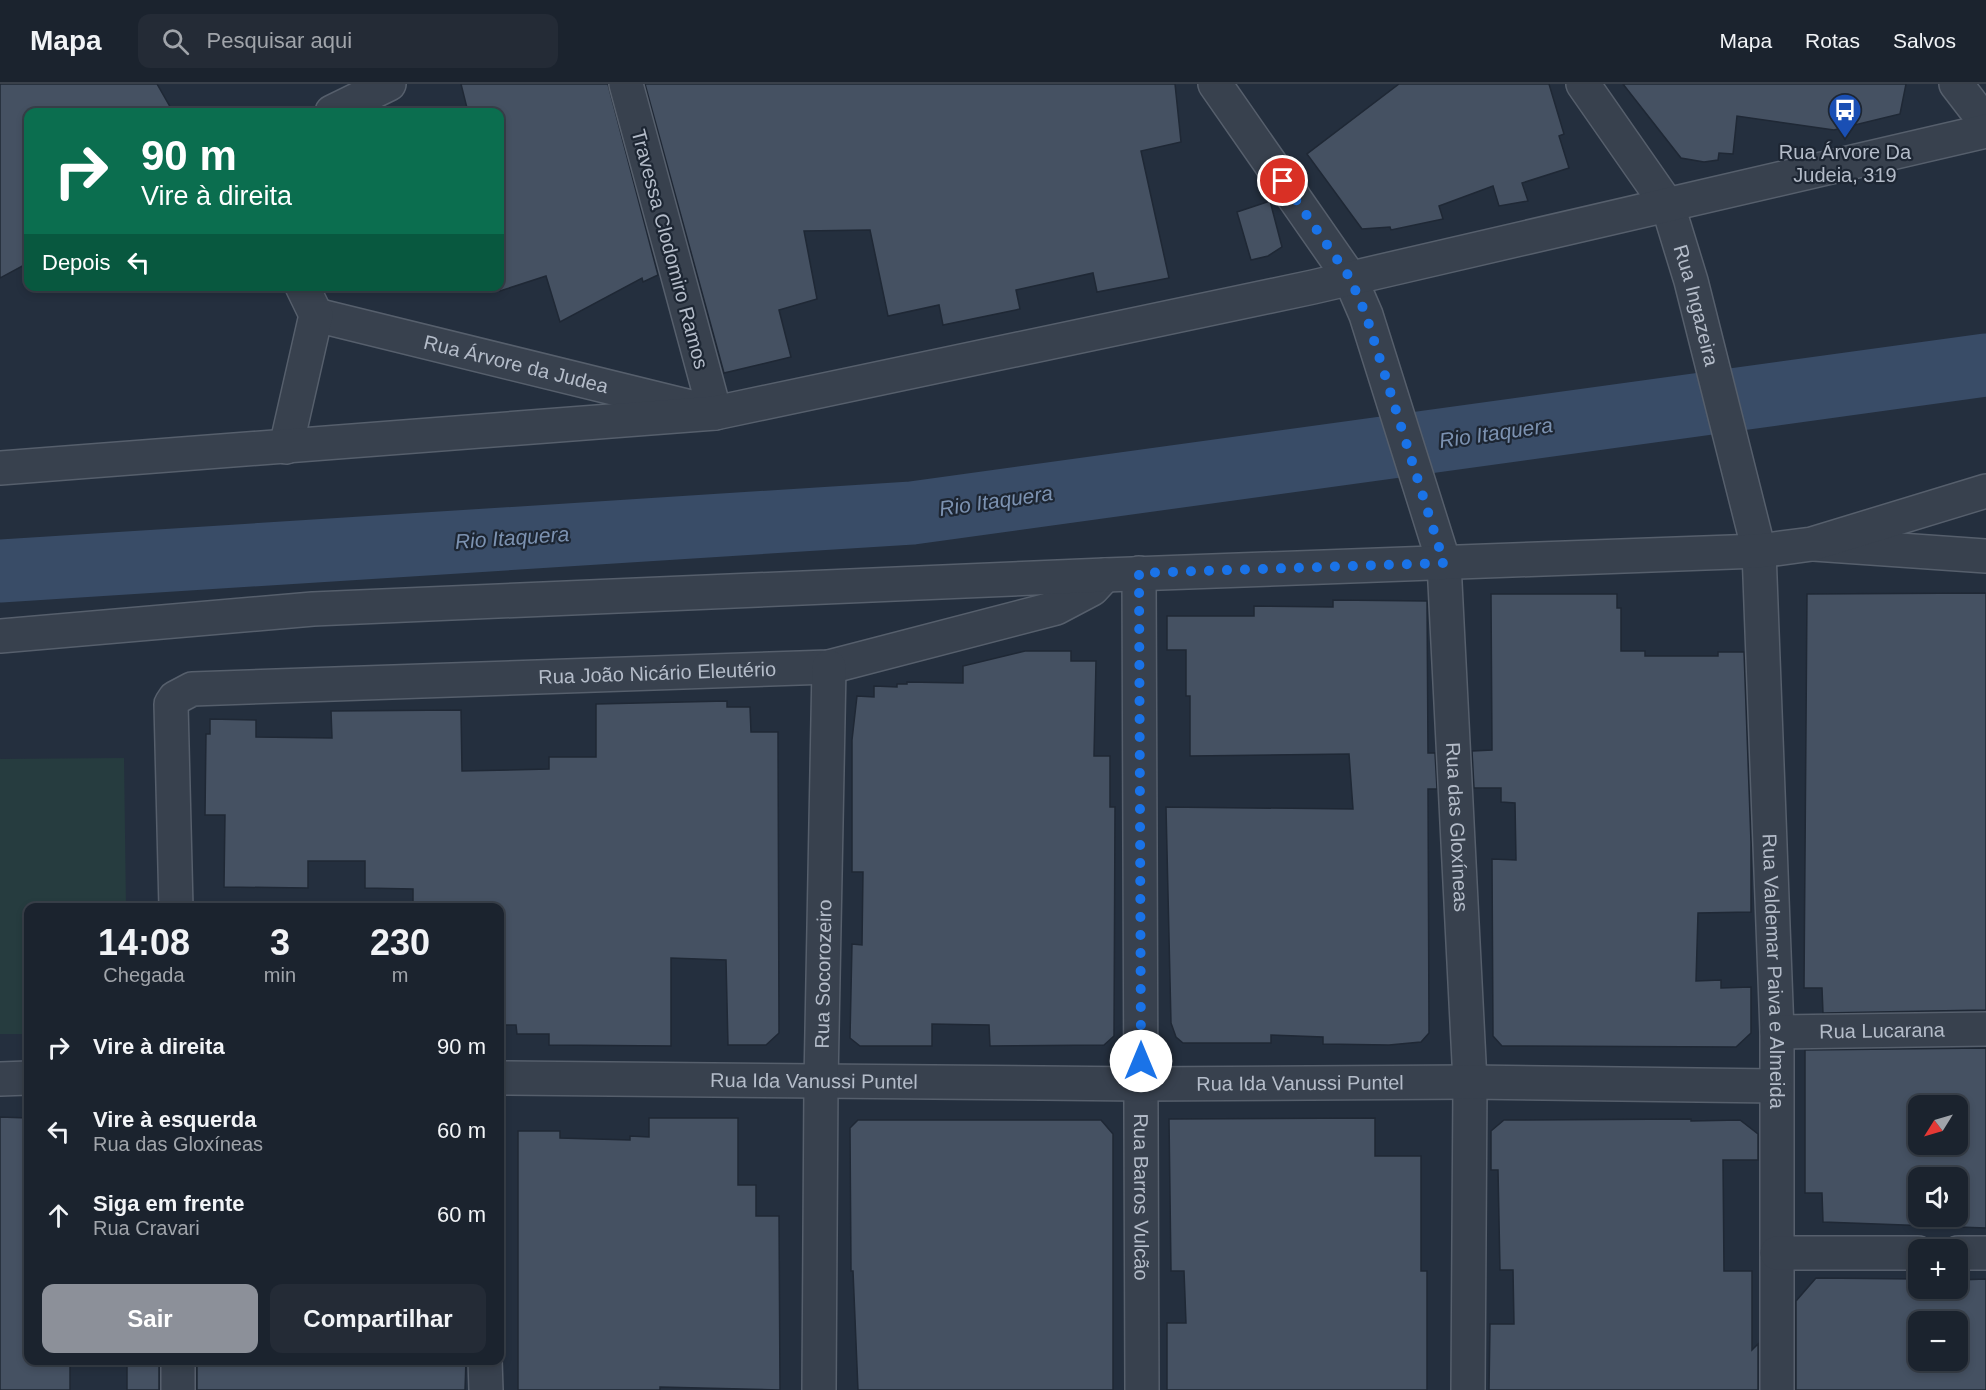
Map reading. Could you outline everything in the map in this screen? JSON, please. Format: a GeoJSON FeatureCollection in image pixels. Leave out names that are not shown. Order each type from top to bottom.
{"type":"FeatureCollection","features":[{"type":"Feature","properties":{"kind":"street"},"geometry":{"type":"LineString","coordinates":[[340,108],[389,84]]}},
{"type":"Feature","properties":{"kind":"street","name":"Travessa Clodomiro Ramos"},"geometry":{"type":"LineString","coordinates":[[626,84],[715,414]]}},
{"type":"Feature","properties":{"kind":"street","name":"Rua das Gloxíneas"},"geometry":{"type":"LineString","coordinates":[[1215,84],[1350,278],[1366,315],[1430,510],[1444,563],[1470,1082],[1468,1390]]}},
{"type":"Feature","properties":{"kind":"street","name":"Rua Ingazeira"},"geometry":{"type":"LineString","coordinates":[[1583,84],[1668,206],[1691,281],[1745,488],[1759,551]]}},
{"type":"Feature","properties":{"kind":"street"},"geometry":{"type":"LineString","coordinates":[[1956,84],[1986,123]]}},
{"type":"Feature","properties":{"kind":"street"},"geometry":{"type":"LineString","coordinates":[[0,468],[715,414],[1350,278],[1986,131]]}},
{"type":"Feature","properties":{"kind":"street","name":"Rua Árvore da Judea"},"geometry":{"type":"LineString","coordinates":[[286,447],[309,301],[715,414]]}},
{"type":"Feature","properties":{"kind":"street"},"geometry":{"type":"LineString","coordinates":[[0,636],[313,609],[1105,574],[1759,551],[1812,544],[1986,491]]}},
{"type":"Feature","properties":{"kind":"street"},"geometry":{"type":"LineString","coordinates":[[1812,544],[1986,556]]}},
{"type":"Feature","properties":{"kind":"street","name":"Rua Valdemar Paiva e Almeida"},"geometry":{"type":"LineString","coordinates":[[1759,551],[1777,1032],[1775,1086],[1777,1390]]}},
{"type":"Feature","properties":{"kind":"street","name":"Rua Barros Vulcão"},"geometry":{"type":"LineString","coordinates":[[1139,573],[1142,1390]]}},
{"type":"Feature","properties":{"kind":"street","name":"Rua João Nicário Eleutério"},"geometry":{"type":"LineString","coordinates":[[176,903],[171,704],[175,698],[192,689],[829,667],[1056,608],[1092,590],[1105,574]]}},
{"type":"Feature","properties":{"kind":"street","name":"Rua Socorozeiro"},"geometry":{"type":"LineString","coordinates":[[819,1390],[820,1083],[829,667]]}},
{"type":"Feature","properties":{"kind":"street","name":"Rua Lucarana"},"geometry":{"type":"LineString","coordinates":[[1777,1032],[1986,1029]]}},
{"type":"Feature","properties":{"kind":"street"},"geometry":{"type":"LineString","coordinates":[[0,1078],[24,1078]]}},
{"type":"Feature","properties":{"kind":"street","name":"Rua Ida Vanussi Puntel"},"geometry":{"type":"LineString","coordinates":[[504,1078],[820,1083],[1470,1082],[1775,1086]]}},
{"type":"Feature","properties":{"kind":"street"},"geometry":{"type":"LineString","coordinates":[[1777,1252],[1908,1253]]}},
{"type":"Feature","properties":{"kind":"street"},"geometry":{"type":"LineString","coordinates":[[1968,1253],[1986,1253]]}},
{"type":"Feature","properties":{"kind":"street"},"geometry":{"type":"LineString","coordinates":[[178,1365],[178,1390]]}},
{"type":"Feature","properties":{"kind":"street"},"geometry":{"type":"LineString","coordinates":[[485,1365],[486,1390]]}},
{"type":"Feature","properties":{"kind":"green space"},"geometry":{"type":"Polygon","coordinates":[[[124,758],[126,903],[24,903],[24,1034],[0,1034],[0,759],[124,758]]]}},
{"type":"Feature","properties":{"kind":"building"},"geometry":{"type":"Polygon","coordinates":[[[0,84],[157,84],[171,108],[24,108],[24,265],[0,278],[0,84]]]}},
{"type":"Feature","properties":{"kind":"building"},"geometry":{"type":"Polygon","coordinates":[[[461,84],[608,84],[658,275],[643,282],[642,278],[560,322],[546,276],[504,290],[504,108],[467,108],[461,84]]]}},
{"type":"Feature","properties":{"kind":"building"},"geometry":{"type":"Polygon","coordinates":[[[645,84],[1175,84],[1181,142],[1141,151],[1169,278],[1097,292],[1093,273],[1016,290],[1020,309],[943,325],[939,305],[888,316],[870,230],[804,231],[817,299],[779,310],[791,357],[724,373],[645,84]]]}},
{"type":"Feature","properties":{"kind":"building"},"geometry":{"type":"Polygon","coordinates":[[[1399,84],[1549,84],[1564,134],[1559,136],[1569,168],[1522,183],[1528,201],[1499,206],[1493,186],[1439,206],[1443,219],[1391,230],[1390,227],[1362,229],[1307,154],[1399,84]]]}},
{"type":"Feature","properties":{"kind":"building"},"geometry":{"type":"Polygon","coordinates":[[[1623,84],[1906,84],[1900,114],[1834,130],[1737,116],[1733,154],[1719,153],[1718,160],[1704,162],[1681,158],[1623,84]]]}},
{"type":"Feature","properties":{"kind":"building"},"geometry":{"type":"Polygon","coordinates":[[[1270,201],[1282,247],[1268,256],[1251,260],[1237,212],[1270,201]]]}},
{"type":"Feature","properties":{"kind":"building"},"geometry":{"type":"Polygon","coordinates":[[[1986,593],[1986,1010],[1823,1013],[1822,988],[1804,988],[1807,594],[1986,593]]]}},
{"type":"Feature","properties":{"kind":"building"},"geometry":{"type":"Polygon","coordinates":[[[1491,594],[1617,594],[1617,608],[1621,608],[1621,651],[1645,651],[1645,656],[1718,656],[1718,652],[1744,652],[1751,842],[1751,912],[1698,913],[1696,981],[1721,980],[1721,988],[1751,987],[1751,1033],[1736,1047],[1502,1046],[1493,1036],[1492,859],[1516,860],[1515,803],[1501,802],[1501,788],[1474,788],[1472,751],[1492,750],[1491,594]]]}},
{"type":"Feature","properties":{"kind":"building"},"geometry":{"type":"Polygon","coordinates":[[[1333,600],[1427,601],[1428,753],[1435,753],[1437,789],[1428,789],[1429,1033],[1421,1042],[1389,1045],[1323,1044],[1323,1037],[1271,1035],[1271,1043],[1183,1043],[1176,1037],[1171,1023],[1166,807],[1353,809],[1349,754],[1190,756],[1190,696],[1186,696],[1186,650],[1167,650],[1167,616],[1254,616],[1254,606],[1333,607],[1333,600]]]}},
{"type":"Feature","properties":{"kind":"building"},"geometry":{"type":"Polygon","coordinates":[[[1025,651],[1071,651],[1071,661],[1096,661],[1094,756],[1110,756],[1110,807],[1115,807],[1114,1036],[1104,1045],[990,1046],[989,1025],[932,1024],[932,1046],[860,1046],[850,1038],[852,944],[862,945],[863,872],[852,872],[852,740],[857,696],[874,697],[874,686],[897,687],[897,684],[907,684],[907,682],[963,683],[963,666],[1025,651]]]}},
{"type":"Feature","properties":{"kind":"building"},"geometry":{"type":"Polygon","coordinates":[[[727,701],[727,707],[750,707],[751,732],[778,732],[779,1033],[766,1045],[728,1045],[726,960],[671,958],[671,1046],[549,1045],[549,1034],[517,1034],[516,1025],[504,1025],[504,903],[413,903],[413,889],[365,888],[365,861],[308,861],[308,888],[224,887],[225,815],[205,815],[206,734],[210,734],[210,719],[256,720],[256,737],[332,738],[331,711],[461,710],[462,771],[549,769],[549,757],[596,757],[596,704],[727,701]]]}},
{"type":"Feature","properties":{"kind":"building"},"geometry":{"type":"Polygon","coordinates":[[[1986,1048],[1986,1228],[1959,1227],[1968,1227],[1968,1167],[1908,1167],[1908,1225],[1823,1222],[1822,1193],[1805,1193],[1805,1050],[1986,1048]]]}},
{"type":"Feature","properties":{"kind":"building"},"geometry":{"type":"Polygon","coordinates":[[[0,1117],[24,1118],[24,1365],[70,1365],[70,1390],[0,1390],[0,1117]]]}},
{"type":"Feature","properties":{"kind":"building"},"geometry":{"type":"Polygon","coordinates":[[[649,1118],[738,1118],[738,1185],[756,1185],[756,1216],[779,1216],[780,1390],[660,1387],[660,1390],[518,1390],[518,1131],[560,1131],[560,1138],[630,1140],[630,1136],[649,1137],[649,1118]]]}},
{"type":"Feature","properties":{"kind":"building"},"geometry":{"type":"Polygon","coordinates":[[[1375,1118],[1375,1156],[1421,1156],[1421,1271],[1427,1271],[1427,1390],[1167,1390],[1167,1323],[1186,1323],[1184,1271],[1171,1271],[1169,1119],[1375,1118]]]}},
{"type":"Feature","properties":{"kind":"building"},"geometry":{"type":"Polygon","coordinates":[[[1691,1119],[1691,1121],[1740,1120],[1758,1134],[1758,1160],[1723,1160],[1724,1271],[1752,1271],[1752,1350],[1758,1344],[1758,1390],[1489,1390],[1490,1324],[1514,1324],[1513,1270],[1500,1270],[1498,1170],[1491,1170],[1491,1131],[1504,1120],[1691,1119]]]}},
{"type":"Feature","properties":{"kind":"building"},"geometry":{"type":"Polygon","coordinates":[[[858,1120],[1101,1120],[1113,1134],[1113,1390],[858,1390],[853,1271],[851,1271],[850,1128],[858,1120]]]}},
{"type":"Feature","properties":{"kind":"building"},"geometry":{"type":"Polygon","coordinates":[[[1816,1278],[1908,1279],[1908,1299],[1968,1299],[1968,1280],[1986,1279],[1986,1390],[1796,1390],[1796,1301],[1816,1278]]]}},
{"type":"Feature","properties":{"kind":"building"},"geometry":{"type":"Polygon","coordinates":[[[127,1365],[159,1365],[159,1390],[127,1390],[127,1365]]]}},
{"type":"Feature","properties":{"kind":"building"},"geometry":{"type":"Polygon","coordinates":[[[197,1365],[466,1365],[465,1390],[197,1390],[197,1365]]]}},
{"type":"Feature","properties":{"kind":"waterway","name":"Rio Itaquera"},"geometry":{"type":"LineString","coordinates":[[0,571],[912,513],[1986,365]]}},
{"type":"Feature","properties":{"kind":"place","name":"Rua Árvore Da Judeia, 319"},"geometry":{"type":"Point","coordinates":[1845,139]}},
{"type":"Feature","properties":{"kind":"route"},"geometry":{"type":"LineString","coordinates":[[1141,1061],[1139,573],[1444,563],[1430,510],[1366,315],[1350,278],[1283,181]]}}]}
